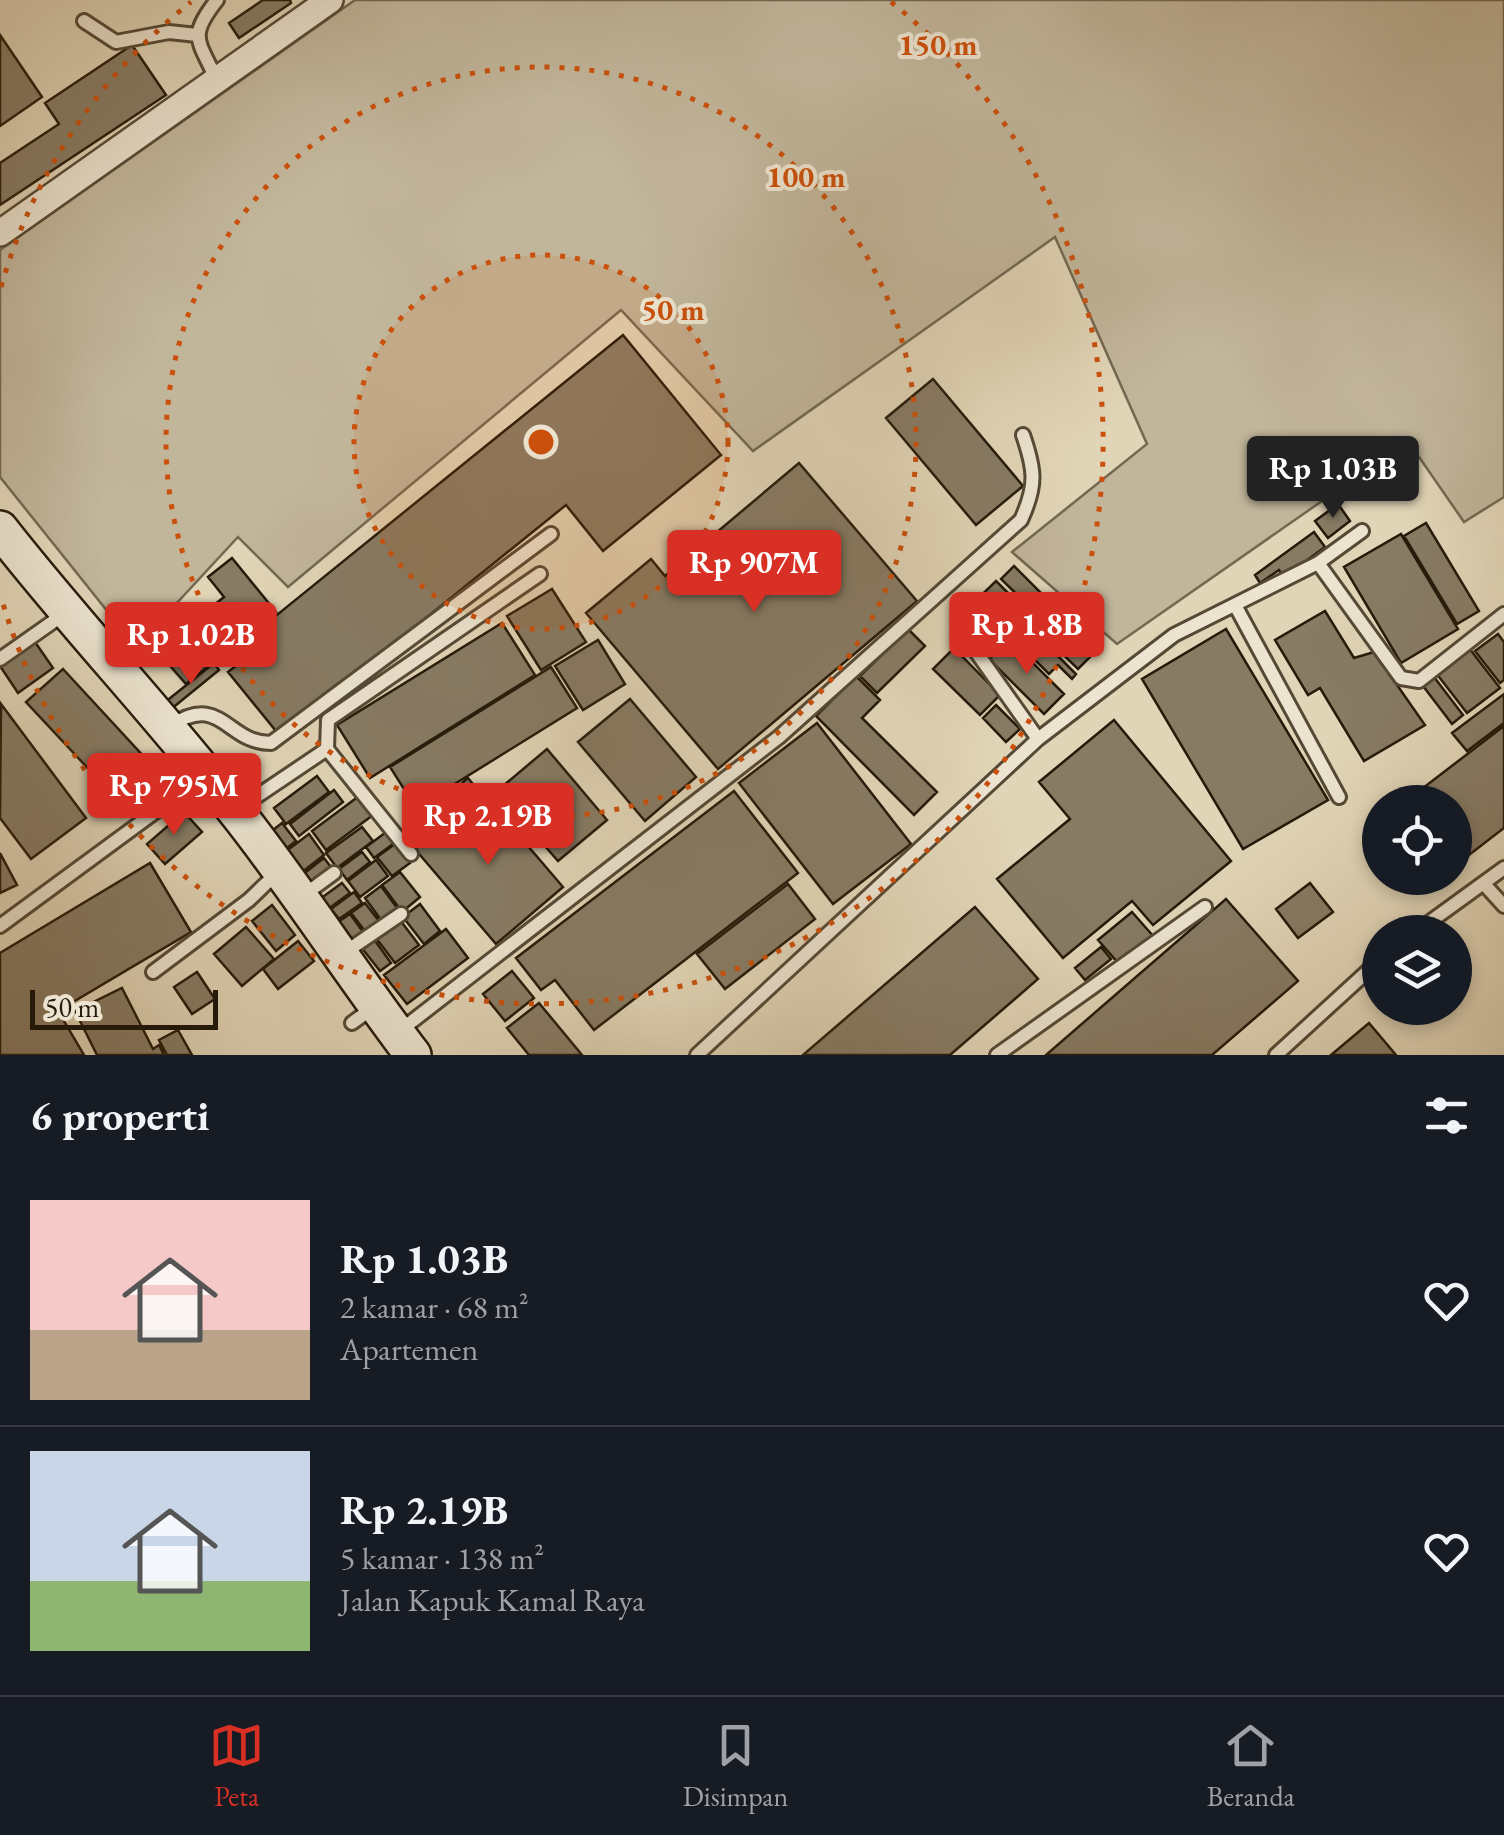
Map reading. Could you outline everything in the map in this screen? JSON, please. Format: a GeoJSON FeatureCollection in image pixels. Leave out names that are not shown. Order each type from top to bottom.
{"type":"FeatureCollection","features":[{"type":"Feature","properties":{"kind":"main road"},"geometry":{"type":"LineString","coordinates":[[0,529],[66,613],[236,810],[342,956],[384,1029]]}},
{"type":"Feature","properties":{"kind":"street"},"geometry":{"type":"LineString","coordinates":[[0,232],[330,0]]}},
{"type":"Feature","properties":{"kind":"lane"},"geometry":{"type":"LineString","coordinates":[[217,0],[199,23],[197,36],[218,81]]}},
{"type":"Feature","properties":{"kind":"lane"},"geometry":{"type":"LineString","coordinates":[[84,21],[116,42],[169,32],[197,36]]}},
{"type":"Feature","properties":{"kind":"lane"},"geometry":{"type":"LineString","coordinates":[[384,1029],[779,737],[1021,520],[1032,495],[1034,466],[1023,435]]}},
{"type":"Feature","properties":{"kind":"lane"},"geometry":{"type":"LineString","coordinates":[[697,1055],[1038,739],[1174,636],[1318,563],[1362,531]]}},
{"type":"Feature","properties":{"kind":"lane"},"geometry":{"type":"LineString","coordinates":[[168,727],[193,713],[212,714],[256,743],[271,743],[551,534]]}},
{"type":"Feature","properties":{"kind":"lane"},"geometry":{"type":"LineString","coordinates":[[1318,563],[1400,678],[1409,682],[1419,680],[1504,614]]}},
{"type":"Feature","properties":{"kind":"lane"},"geometry":{"type":"LineString","coordinates":[[411,854],[327,750],[325,726],[332,714],[540,574]]}},
{"type":"Feature","properties":{"kind":"lane"},"geometry":{"type":"LineString","coordinates":[[1235,605],[1339,797]]}},
{"type":"Feature","properties":{"kind":"lane"},"geometry":{"type":"LineString","coordinates":[[0,659],[66,613]]}},
{"type":"Feature","properties":{"kind":"lane"},"geometry":{"type":"LineString","coordinates":[[965,636],[1038,739]]}},
{"type":"Feature","properties":{"kind":"lane"},"geometry":{"type":"LineString","coordinates":[[236,810],[327,750]]}},
{"type":"Feature","properties":{"kind":"lane"},"geometry":{"type":"LineString","coordinates":[[0,926],[206,774]]}},
{"type":"Feature","properties":{"kind":"lane"},"geometry":{"type":"LineString","coordinates":[[1440,915],[1504,868]]}},
{"type":"Feature","properties":{"kind":"lane"},"geometry":{"type":"LineString","coordinates":[[153,972],[248,900],[334,873]]}},
{"type":"Feature","properties":{"kind":"lane"},"geometry":{"type":"LineString","coordinates":[[1484,884],[1504,906]]}},
{"type":"Feature","properties":{"kind":"lane"},"geometry":{"type":"LineString","coordinates":[[996,1055],[1205,906]]}},
{"type":"Feature","properties":{"kind":"lane"},"geometry":{"type":"LineString","coordinates":[[342,956],[401,914]]}},
{"type":"Feature","properties":{"kind":"lane"},"geometry":{"type":"LineString","coordinates":[[1276,1055],[1362,976]]}},
{"type":"Feature","properties":{"kind":"shaded area"},"geometry":{"type":"Polygon","coordinates":[[[355,0],[1504,0],[1504,497],[1464,522],[1408,441],[1117,644],[1012,552],[1147,444],[1055,237],[753,451],[621,310],[288,587],[238,537],[136,647],[0,477],[0,250],[355,0]]]}},
{"type":"Feature","properties":{"kind":"building"},"geometry":{"type":"Polygon","coordinates":[[[263,0],[291,3],[239,38],[229,23],[263,0]]]}},
{"type":"Feature","properties":{"kind":"building"},"geometry":{"type":"Polygon","coordinates":[[[0,35],[42,97],[0,126],[0,35]]]}},
{"type":"Feature","properties":{"kind":"building"},"geometry":{"type":"Polygon","coordinates":[[[132,45],[166,95],[0,205],[0,163],[59,124],[45,103],[132,45]]]}},
{"type":"Feature","properties":{"kind":"building"},"geometry":{"type":"Polygon","coordinates":[[[623,335],[721,455],[603,551],[566,505],[280,736],[228,672],[250,655],[241,644],[623,335]]]}},
{"type":"Feature","properties":{"kind":"building"},"geometry":{"type":"Polygon","coordinates":[[[933,379],[1023,486],[976,525],[886,418],[933,379]]]}},
{"type":"Feature","properties":{"kind":"building"},"geometry":{"type":"Polygon","coordinates":[[[799,463],[917,601],[718,769],[586,613],[651,559],[665,576],[799,463]]]}},
{"type":"Feature","properties":{"kind":"building"},"geometry":{"type":"Polygon","coordinates":[[[1338,504],[1350,521],[1328,538],[1315,521],[1338,504]]]}},
{"type":"Feature","properties":{"kind":"building"},"geometry":{"type":"Polygon","coordinates":[[[1426,523],[1479,611],[1457,624],[1404,536],[1426,523]]]}},
{"type":"Feature","properties":{"kind":"building"},"geometry":{"type":"Polygon","coordinates":[[[1314,532],[1325,547],[1284,577],[1279,570],[1260,583],[1255,575],[1314,532]]]}},
{"type":"Feature","properties":{"kind":"building"},"geometry":{"type":"Polygon","coordinates":[[[1401,534],[1458,629],[1401,663],[1344,567],[1401,534]]]}},
{"type":"Feature","properties":{"kind":"building"},"geometry":{"type":"Polygon","coordinates":[[[232,558],[276,612],[186,684],[171,667],[193,650],[183,639],[203,623],[199,617],[224,597],[208,577],[232,558]]]}},
{"type":"Feature","properties":{"kind":"building"},"geometry":{"type":"Polygon","coordinates":[[[1014,566],[1057,609],[1044,621],[1001,579],[1014,566]]]}},
{"type":"Feature","properties":{"kind":"building"},"geometry":{"type":"Polygon","coordinates":[[[996,581],[1033,618],[1013,639],[1006,632],[989,649],[958,618],[996,581]]]}},
{"type":"Feature","properties":{"kind":"building"},"geometry":{"type":"Polygon","coordinates":[[[552,589],[586,642],[541,670],[507,616],[552,589]]]}},
{"type":"Feature","properties":{"kind":"building"},"geometry":{"type":"Polygon","coordinates":[[[1325,611],[1354,658],[1374,652],[1425,725],[1364,761],[1320,688],[1308,695],[1275,640],[1325,611]]]}},
{"type":"Feature","properties":{"kind":"building"},"geometry":{"type":"Polygon","coordinates":[[[1067,617],[1091,642],[1084,649],[1059,624],[1067,617]]]}},
{"type":"Feature","properties":{"kind":"building"},"geometry":{"type":"Polygon","coordinates":[[[502,623],[535,675],[370,778],[337,725],[502,623]]]}},
{"type":"Feature","properties":{"kind":"building"},"geometry":{"type":"Polygon","coordinates":[[[1058,626],[1090,657],[1078,669],[1046,638],[1058,626]]]}},
{"type":"Feature","properties":{"kind":"building"},"geometry":{"type":"Polygon","coordinates":[[[908,629],[925,646],[877,693],[860,676],[908,629]]]}},
{"type":"Feature","properties":{"kind":"building"},"geometry":{"type":"Polygon","coordinates":[[[1226,629],[1328,800],[1243,849],[1142,679],[1226,629]]]}},
{"type":"Feature","properties":{"kind":"building"},"geometry":{"type":"Polygon","coordinates":[[[1032,630],[1076,674],[1072,679],[1058,665],[1049,674],[1018,643],[1032,630]]]}},
{"type":"Feature","properties":{"kind":"building"},"geometry":{"type":"Polygon","coordinates":[[[1498,634],[1504,642],[1504,680],[1500,683],[1475,651],[1498,634]]]}},
{"type":"Feature","properties":{"kind":"building"},"geometry":{"type":"Polygon","coordinates":[[[598,640],[625,684],[583,710],[555,666],[598,640]]]}},
{"type":"Feature","properties":{"kind":"building"},"geometry":{"type":"Polygon","coordinates":[[[1010,640],[1064,694],[1044,714],[989,659],[1010,640]]]}},
{"type":"Feature","properties":{"kind":"building"},"geometry":{"type":"Polygon","coordinates":[[[35,642],[53,668],[18,693],[0,666],[35,642]]]}},
{"type":"Feature","properties":{"kind":"building"},"geometry":{"type":"Polygon","coordinates":[[[954,648],[1000,695],[980,715],[933,669],[954,648]]]}},
{"type":"Feature","properties":{"kind":"building"},"geometry":{"type":"Polygon","coordinates":[[[1469,648],[1500,688],[1467,713],[1436,673],[1469,648]]]}},
{"type":"Feature","properties":{"kind":"building"},"geometry":{"type":"Polygon","coordinates":[[[214,663],[219,670],[170,710],[164,703],[214,663]]]}},
{"type":"Feature","properties":{"kind":"building"},"geometry":{"type":"Polygon","coordinates":[[[551,667],[577,708],[416,808],[390,767],[551,667]]]}},
{"type":"Feature","properties":{"kind":"building"},"geometry":{"type":"Polygon","coordinates":[[[63,669],[146,759],[110,792],[26,702],[63,669]]]}},
{"type":"Feature","properties":{"kind":"building"},"geometry":{"type":"Polygon","coordinates":[[[856,676],[880,700],[862,718],[937,792],[914,815],[816,716],[856,676]]]}},
{"type":"Feature","properties":{"kind":"building"},"geometry":{"type":"Polygon","coordinates":[[[1434,677],[1463,715],[1452,724],[1423,686],[1434,677]]]}},
{"type":"Feature","properties":{"kind":"building"},"geometry":{"type":"Polygon","coordinates":[[[1504,694],[1504,723],[1467,751],[1452,733],[1504,694]]]}},
{"type":"Feature","properties":{"kind":"building"},"geometry":{"type":"Polygon","coordinates":[[[630,699],[696,777],[645,821],[578,742],[630,699]]]}},
{"type":"Feature","properties":{"kind":"building"},"geometry":{"type":"Polygon","coordinates":[[[1,704],[86,818],[31,859],[0,818],[1,704]]]}},
{"type":"Feature","properties":{"kind":"building"},"geometry":{"type":"Polygon","coordinates":[[[996,705],[1020,729],[1006,742],[983,718],[996,705]]]}},
{"type":"Feature","properties":{"kind":"building"},"geometry":{"type":"Polygon","coordinates":[[[1114,720],[1231,861],[1153,925],[1132,901],[1063,958],[997,879],[1070,819],[1039,782],[1114,720]]]}},
{"type":"Feature","properties":{"kind":"building"},"geometry":{"type":"Polygon","coordinates":[[[817,723],[911,844],[833,904],[739,783],[817,723]]]}},
{"type":"Feature","properties":{"kind":"building"},"geometry":{"type":"Polygon","coordinates":[[[1504,726],[1504,828],[1472,853],[1472,785],[1427,785],[1504,726]]]}},
{"type":"Feature","properties":{"kind":"building"},"geometry":{"type":"Polygon","coordinates":[[[547,749],[607,820],[558,861],[497,791],[547,749]]]}},
{"type":"Feature","properties":{"kind":"building"},"geometry":{"type":"Polygon","coordinates":[[[317,776],[329,792],[286,824],[274,808],[317,776]]]}},
{"type":"Feature","properties":{"kind":"building"},"geometry":{"type":"Polygon","coordinates":[[[468,778],[476,788],[432,825],[424,815],[468,778]]]}},
{"type":"Feature","properties":{"kind":"building"},"geometry":{"type":"Polygon","coordinates":[[[334,790],[343,802],[299,836],[290,824],[334,790]]]}},
{"type":"Feature","properties":{"kind":"building"},"geometry":{"type":"Polygon","coordinates":[[[481,791],[563,887],[496,944],[414,848],[481,791]]]}},
{"type":"Feature","properties":{"kind":"building"},"geometry":{"type":"Polygon","coordinates":[[[734,791],[798,873],[594,1030],[555,980],[541,990],[516,958],[734,791]]]}},
{"type":"Feature","properties":{"kind":"building"},"geometry":{"type":"Polygon","coordinates":[[[359,796],[373,815],[326,850],[312,831],[359,796]]]}},
{"type":"Feature","properties":{"kind":"building"},"geometry":{"type":"Polygon","coordinates":[[[184,812],[202,832],[165,864],[147,844],[184,812]]]}},
{"type":"Feature","properties":{"kind":"building"},"geometry":{"type":"Polygon","coordinates":[[[282,823],[296,841],[282,852],[268,834],[282,823]]]}},
{"type":"Feature","properties":{"kind":"building"},"geometry":{"type":"Polygon","coordinates":[[[362,827],[373,841],[337,868],[326,853],[362,827]]]}},
{"type":"Feature","properties":{"kind":"building"},"geometry":{"type":"Polygon","coordinates":[[[389,830],[397,841],[374,858],[366,847],[389,830]]]}},
{"type":"Feature","properties":{"kind":"building"},"geometry":{"type":"Polygon","coordinates":[[[309,834],[324,855],[297,876],[281,855],[309,834]]]}},
{"type":"Feature","properties":{"kind":"building"},"geometry":{"type":"Polygon","coordinates":[[[395,844],[410,863],[392,876],[377,857],[395,844]]]}},
{"type":"Feature","properties":{"kind":"building"},"geometry":{"type":"Polygon","coordinates":[[[362,852],[370,862],[347,880],[339,869],[362,852]]]}},
{"type":"Feature","properties":{"kind":"building"},"geometry":{"type":"Polygon","coordinates":[[[0,853],[17,885],[0,893],[0,853]]]}},
{"type":"Feature","properties":{"kind":"building"},"geometry":{"type":"Polygon","coordinates":[[[324,858],[334,871],[312,887],[302,875],[324,858]]]}},
{"type":"Feature","properties":{"kind":"building"},"geometry":{"type":"Polygon","coordinates":[[[376,860],[388,876],[360,897],[348,881],[376,860]]]}},
{"type":"Feature","properties":{"kind":"building"},"geometry":{"type":"Polygon","coordinates":[[[150,863],[191,932],[58,1011],[84,1055],[0,1055],[0,953],[150,863]]]}},
{"type":"Feature","properties":{"kind":"building"},"geometry":{"type":"Polygon","coordinates":[[[400,872],[420,897],[402,912],[382,885],[400,872]]]}},
{"type":"Feature","properties":{"kind":"building"},"geometry":{"type":"Polygon","coordinates":[[[342,883],[350,893],[328,909],[320,899],[342,883]]]}},
{"type":"Feature","properties":{"kind":"building"},"geometry":{"type":"Polygon","coordinates":[[[1310,883],[1333,912],[1298,938],[1276,909],[1310,883]]]}},
{"type":"Feature","properties":{"kind":"building"},"geometry":{"type":"Polygon","coordinates":[[[788,884],[815,919],[725,989],[697,954],[788,884]]]}},
{"type":"Feature","properties":{"kind":"building"},"geometry":{"type":"Polygon","coordinates":[[[381,886],[400,912],[384,924],[365,898],[381,886]]]}},
{"type":"Feature","properties":{"kind":"building"},"geometry":{"type":"Polygon","coordinates":[[[354,892],[362,903],[339,919],[331,909],[354,892]]]}},
{"type":"Feature","properties":{"kind":"building"},"geometry":{"type":"Polygon","coordinates":[[[1226,899],[1298,981],[1212,1055],[1046,1055],[1226,899]]]}},
{"type":"Feature","properties":{"kind":"building"},"geometry":{"type":"Polygon","coordinates":[[[365,903],[382,925],[368,935],[351,913],[365,903]]]}},
{"type":"Feature","properties":{"kind":"building"},"geometry":{"type":"Polygon","coordinates":[[[420,904],[440,931],[424,944],[403,917],[420,904]]]}},
{"type":"Feature","properties":{"kind":"building"},"geometry":{"type":"Polygon","coordinates":[[[272,905],[295,935],[276,951],[252,921],[272,905]]]}},
{"type":"Feature","properties":{"kind":"building"},"geometry":{"type":"Polygon","coordinates":[[[975,907],[1038,979],[950,1055],[803,1055],[975,907]]]}},
{"type":"Feature","properties":{"kind":"building"},"geometry":{"type":"Polygon","coordinates":[[[1132,912],[1154,937],[1120,965],[1098,940],[1132,912]]]}},
{"type":"Feature","properties":{"kind":"building"},"geometry":{"type":"Polygon","coordinates":[[[350,914],[366,936],[355,944],[338,922],[350,914]]]}},
{"type":"Feature","properties":{"kind":"building"},"geometry":{"type":"Polygon","coordinates":[[[400,920],[419,945],[395,963],[376,938],[400,920]]]}},
{"type":"Feature","properties":{"kind":"building"},"geometry":{"type":"Polygon","coordinates":[[[246,927],[274,959],[242,986],[214,954],[246,927]]]}},
{"type":"Feature","properties":{"kind":"building"},"geometry":{"type":"Polygon","coordinates":[[[446,929],[468,958],[407,1004],[384,975],[446,929]]]}},
{"type":"Feature","properties":{"kind":"building"},"geometry":{"type":"Polygon","coordinates":[[[373,938],[391,963],[380,971],[361,947],[373,938]]]}},
{"type":"Feature","properties":{"kind":"building"},"geometry":{"type":"Polygon","coordinates":[[[298,941],[314,961],[278,989],[263,969],[298,941]]]}},
{"type":"Feature","properties":{"kind":"building"},"geometry":{"type":"Polygon","coordinates":[[[1101,947],[1111,959],[1085,980],[1075,968],[1101,947]]]}},
{"type":"Feature","properties":{"kind":"building"},"geometry":{"type":"Polygon","coordinates":[[[512,971],[534,998],[505,1021],[483,994],[512,971]]]}},
{"type":"Feature","properties":{"kind":"building"},"geometry":{"type":"Polygon","coordinates":[[[197,972],[215,999],[192,1014],[174,987],[197,972]]]}},
{"type":"Feature","properties":{"kind":"building"},"geometry":{"type":"Polygon","coordinates":[[[122,988],[153,1049],[159,1045],[164,1055],[97,1055],[75,1011],[122,988]]]}},
{"type":"Feature","properties":{"kind":"building"},"geometry":{"type":"Polygon","coordinates":[[[539,1003],[582,1055],[529,1055],[507,1028],[539,1003]]]}},
{"type":"Feature","properties":{"kind":"building"},"geometry":{"type":"Polygon","coordinates":[[[1371,1025],[1396,1055],[1331,1055],[1371,1025]]]}},
{"type":"Feature","properties":{"kind":"building"},"geometry":{"type":"Polygon","coordinates":[[[178,1030],[192,1055],[167,1055],[159,1040],[178,1030]]]}}]}
